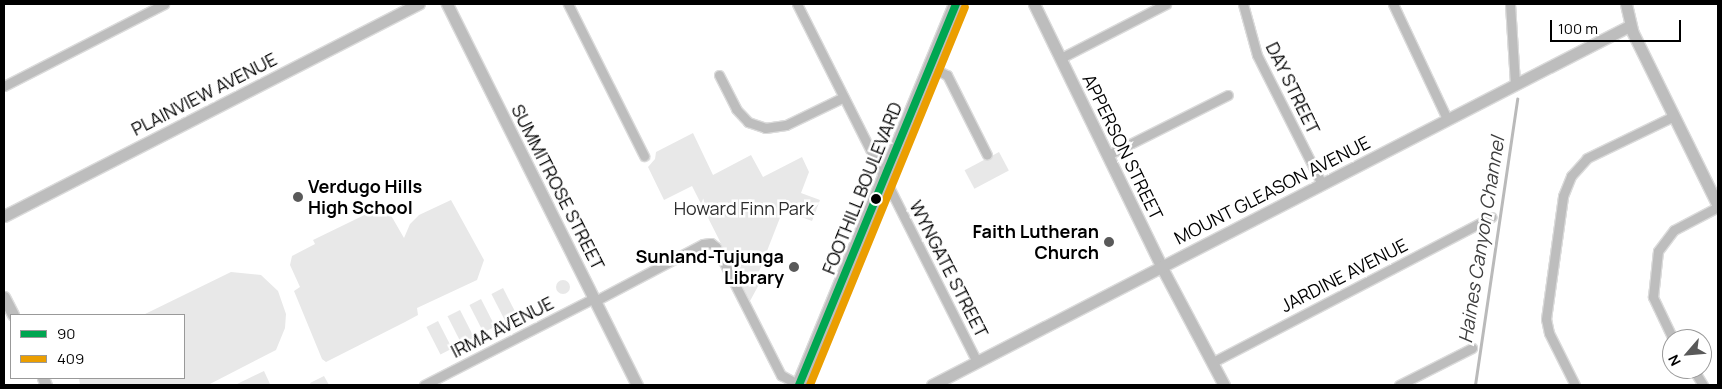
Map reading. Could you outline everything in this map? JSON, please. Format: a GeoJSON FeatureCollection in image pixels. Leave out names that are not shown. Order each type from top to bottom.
{"type":"FeatureCollection","features":[{"type":"Feature","properties":{"kind":"main road","name":"FOOTHILL BOULEVARD"},"geometry":{"type":"LineString","coordinates":[[799,385],[886,180],[956,4]]}},
{"type":"Feature","properties":{"kind":"street"},"geometry":{"type":"LineString","coordinates":[[4,86],[164,4]]}},
{"type":"Feature","properties":{"kind":"street","name":"PLAINVIEW AVENUE"},"geometry":{"type":"LineString","coordinates":[[4,216],[419,4]]}},
{"type":"Feature","properties":{"kind":"street","name":"SUMMITROSE STREET"},"geometry":{"type":"LineString","coordinates":[[446,4],[637,385]]}},
{"type":"Feature","properties":{"kind":"street"},"geometry":{"type":"LineString","coordinates":[[568,4],[644,156]]}},
{"type":"Feature","properties":{"kind":"street","name":"WYNGATE STREET"},"geometry":{"type":"LineString","coordinates":[[798,4],[977,362]]}},
{"type":"Feature","properties":{"kind":"street","name":"APPERSON STREET"},"geometry":{"type":"LineString","coordinates":[[1035,4],[1162,266],[1213,362],[1223,385]]}},
{"type":"Feature","properties":{"kind":"street"},"geometry":{"type":"LineString","coordinates":[[1060,58],[1166,4]]}},
{"type":"Feature","properties":{"kind":"street","name":"DAY STREET"},"geometry":{"type":"LineString","coordinates":[[1243,4],[1257,55],[1322,184]]}},
{"type":"Feature","properties":{"kind":"street"},"geometry":{"type":"LineString","coordinates":[[1393,4],[1448,119]]}},
{"type":"Feature","properties":{"kind":"street"},"geometry":{"type":"LineString","coordinates":[[1510,4],[1515,84]]}},
{"type":"Feature","properties":{"kind":"street"},"geometry":{"type":"LineString","coordinates":[[1626,4],[1629,26],[1718,207],[1674,230],[1658,252],[1653,298],[1668,329]]}},
{"type":"Feature","properties":{"kind":"street","name":"MOUNT GLEASON AVENUE"},"geometry":{"type":"LineString","coordinates":[[932,385],[1629,26]]}},
{"type":"Feature","properties":{"kind":"street"},"geometry":{"type":"LineString","coordinates":[[932,67],[947,75],[987,155]]}},
{"type":"Feature","properties":{"kind":"street"},"geometry":{"type":"LineString","coordinates":[[719,75],[736,109],[748,122],[765,128],[786,125],[844,97]]}},
{"type":"Feature","properties":{"kind":"street"},"geometry":{"type":"LineString","coordinates":[[1108,155],[1228,96]]}},
{"type":"Feature","properties":{"kind":"street"},"geometry":{"type":"LineString","coordinates":[[1575,385],[1549,333],[1546,319],[1563,196],[1571,176],[1587,158],[1674,116]]}},
{"type":"Feature","properties":{"kind":"street","name":"JARDINE AVENUE"},"geometry":{"type":"LineString","coordinates":[[1213,362],[1491,217]]}},
{"type":"Feature","properties":{"kind":"street","name":"IRMA AVENUE"},"geometry":{"type":"LineString","coordinates":[[424,385],[703,244],[711,243],[781,375],[799,385]]}},
{"type":"Feature","properties":{"kind":"street"},"geometry":{"type":"LineString","coordinates":[[4,297],[12,314]]}},
{"type":"Feature","properties":{"kind":"street"},"geometry":{"type":"LineString","coordinates":[[1399,385],[1472,348]]}},
{"type":"Feature","properties":{"kind":"green space","name":"Howard Finn Park"},"geometry":{"type":"Polygon","coordinates":[[[693,133],[713,175],[751,155],[763,177],[802,157],[809,172],[801,193],[820,200],[812,221],[783,210],[758,274],[763,277],[750,301],[692,186],[664,200],[648,167],[655,159],[656,152],[693,133]]]}},
{"type":"Feature","properties":{"kind":"green space"},"geometry":{"type":"Polygon","coordinates":[[[999,152],[1009,171],[974,189],[965,170],[999,152]]]}},
{"type":"Feature","properties":{"kind":"green space"},"geometry":{"type":"Polygon","coordinates":[[[451,200],[484,260],[477,280],[417,308],[418,315],[405,322],[326,362],[322,359],[294,291],[300,287],[290,265],[292,256],[315,244],[313,240],[385,205],[404,238],[410,224],[419,215],[451,200]]]}},
{"type":"Feature","properties":{"kind":"green space"},"geometry":{"type":"Polygon","coordinates":[[[231,272],[261,275],[278,291],[286,314],[285,328],[276,350],[208,385],[80,385],[79,379],[185,379],[185,314],[145,314],[231,272]]]}},
{"type":"Feature","properties":{"kind":"green space"},"geometry":{"type":"Polygon","coordinates":[[[563,280],[568,282],[570,287],[568,292],[563,294],[558,292],[556,287],[558,282],[563,280]]]}},
{"type":"Feature","properties":{"kind":"green space"},"geometry":{"type":"Polygon","coordinates":[[[503,288],[517,316],[505,322],[491,294],[503,288]]]}},
{"type":"Feature","properties":{"kind":"green space"},"geometry":{"type":"Polygon","coordinates":[[[481,299],[495,327],[483,333],[469,305],[481,299]]]}},
{"type":"Feature","properties":{"kind":"green space"},"geometry":{"type":"Polygon","coordinates":[[[460,310],[474,338],[462,344],[448,316],[460,310]]]}},
{"type":"Feature","properties":{"kind":"green space"},"geometry":{"type":"Polygon","coordinates":[[[438,321],[452,349],[440,355],[426,327],[438,321]]]}},
{"type":"Feature","properties":{"kind":"green space"},"geometry":{"type":"Polygon","coordinates":[[[264,371],[270,384],[235,385],[264,371]]]}},
{"type":"Feature","properties":{"kind":"green space"},"geometry":{"type":"Polygon","coordinates":[[[324,376],[329,385],[311,385],[310,383],[324,376]]]}},
{"type":"Feature","properties":{"kind":"waterway","name":"Haines Canyon Channel"},"geometry":{"type":"LineString","coordinates":[[1475,385],[1517,99]]}},
{"type":"Feature","properties":{"kind":"transit line","name":"90"},"geometry":{"type":"LineString","coordinates":[[799,385],[956,4]]}},
{"type":"Feature","properties":{"kind":"transit line","name":"409"},"geometry":{"type":"LineString","coordinates":[[810,385],[965,8]]}},
{"type":"Feature","properties":{"kind":"place","name":"Verdugo Hills High School"},"geometry":{"type":"Point","coordinates":[298,197]}},
{"type":"Feature","properties":{"kind":"place","name":"Faith Lutheran Church"},"geometry":{"type":"Point","coordinates":[1109,242]}},
{"type":"Feature","properties":{"kind":"place","name":"Sunland-Tujunga Library"},"geometry":{"type":"Point","coordinates":[794,267]}}]}
